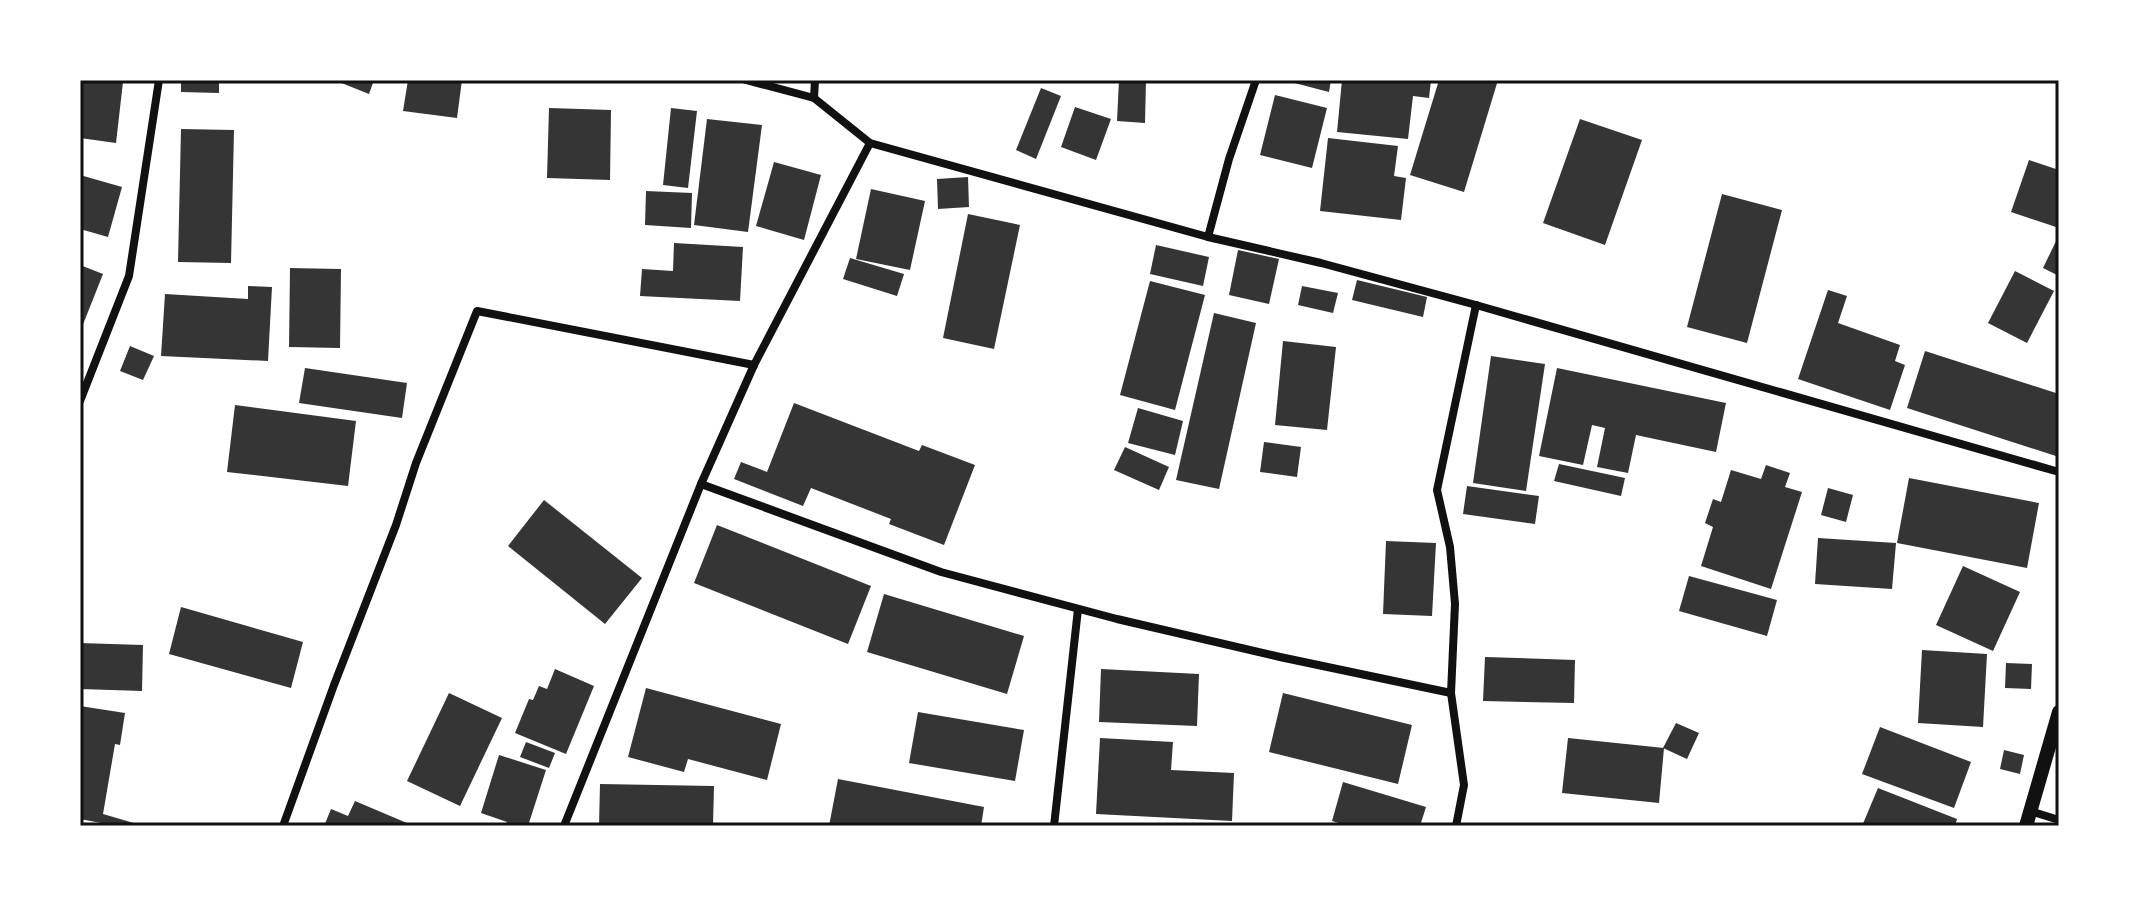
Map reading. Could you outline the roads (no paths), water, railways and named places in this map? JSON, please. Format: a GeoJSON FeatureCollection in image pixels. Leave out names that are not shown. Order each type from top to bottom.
{"type":"FeatureCollection","features":[{"type":"Feature","properties":{"kind":"street"},"geometry":{"type":"LineString","coordinates":[[80,401],[129,276],[159,80]]}},
{"type":"Feature","properties":{"kind":"street"},"geometry":{"type":"LineString","coordinates":[[746,80],[814,98],[870,143],[1208,237],[1321,263],[1476,305],[2059,472]]}},
{"type":"Feature","properties":{"kind":"street"},"geometry":{"type":"LineString","coordinates":[[814,98],[815,80]]}},
{"type":"Feature","properties":{"kind":"street"},"geometry":{"type":"LineString","coordinates":[[1208,237],[1229,159],[1256,80]]}},
{"type":"Feature","properties":{"kind":"street"},"geometry":{"type":"LineString","coordinates":[[564,826],[701,484],[754,365],[870,143]]}},
{"type":"Feature","properties":{"kind":"street"},"geometry":{"type":"LineString","coordinates":[[1456,826],[1464,785],[1451,693],[1455,604],[1450,547],[1437,490],[1476,305]]}},
{"type":"Feature","properties":{"kind":"street"},"geometry":{"type":"LineString","coordinates":[[283,826],[396,525],[416,463],[477,311],[754,365]]}},
{"type":"Feature","properties":{"kind":"street"},"geometry":{"type":"LineString","coordinates":[[701,484],[941,572],[1078,609],[1280,657],[1451,693]]}},
{"type":"Feature","properties":{"kind":"street"},"geometry":{"type":"LineString","coordinates":[[1054,826],[1078,609]]}},
{"type":"Feature","properties":{"kind":"street"},"geometry":{"type":"LineString","coordinates":[[2059,712],[2028,819],[2059,820]]}}]}
